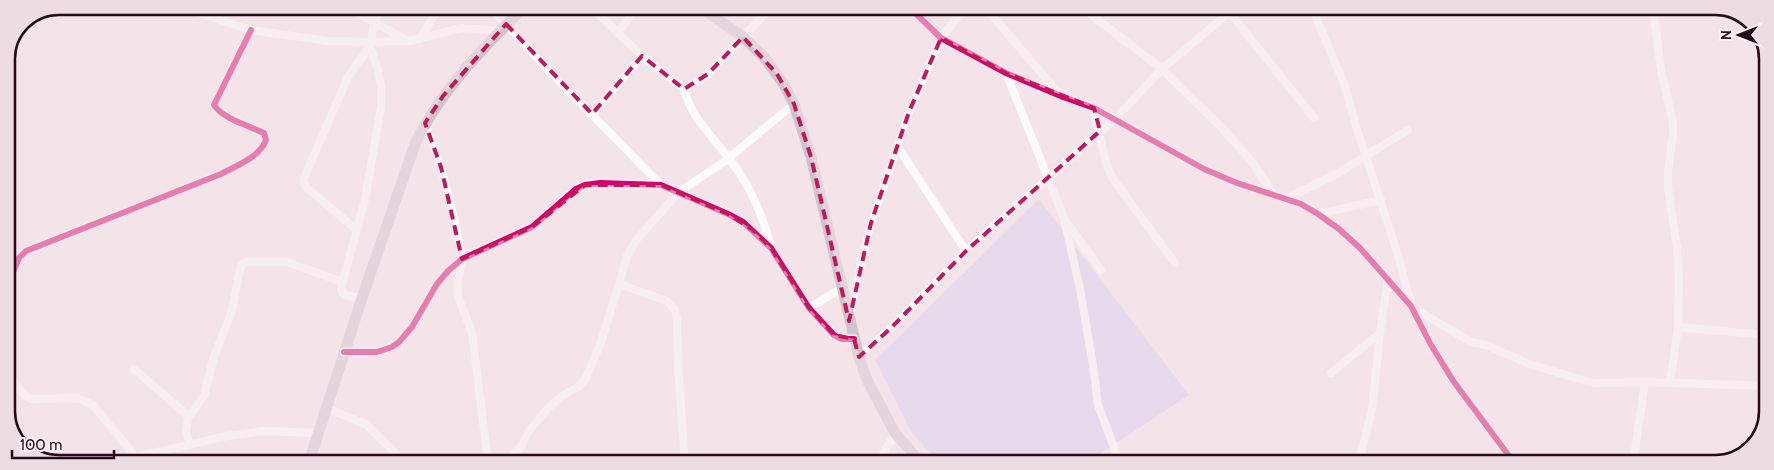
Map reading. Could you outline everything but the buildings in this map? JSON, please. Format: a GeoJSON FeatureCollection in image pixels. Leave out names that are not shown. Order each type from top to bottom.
{"type":"FeatureCollection","features":[{"type":"Feature","properties":{"kind":"street"},"geometry":{"type":"LineString","coordinates":[[205,15],[251,30],[328,41],[370,44],[409,41],[462,28],[503,28]]}},
{"type":"Feature","properties":{"kind":"street"},"geometry":{"type":"LineString","coordinates":[[360,15],[409,41]]}},
{"type":"Feature","properties":{"kind":"street"},"geometry":{"type":"LineString","coordinates":[[356,230],[307,188],[304,178],[348,77],[370,44],[378,15]]}},
{"type":"Feature","properties":{"kind":"street"},"geometry":{"type":"LineString","coordinates":[[420,39],[434,15]]}},
{"type":"Feature","properties":{"kind":"street"},"geometry":{"type":"LineString","coordinates":[[495,15],[503,28],[592,114],[661,185]]}},
{"type":"Feature","properties":{"kind":"street"},"geometry":{"type":"LineString","coordinates":[[311,455],[405,169],[425,123],[443,96],[516,15]]}},
{"type":"Feature","properties":{"kind":"street"},"geometry":{"type":"LineString","coordinates":[[599,15],[642,56],[684,89],[688,105],[694,116],[729,158],[759,207],[766,225],[771,248]]}},
{"type":"Feature","properties":{"kind":"street"},"geometry":{"type":"LineString","coordinates":[[617,33],[632,15]]}},
{"type":"Feature","properties":{"kind":"street"},"geometry":{"type":"LineString","coordinates":[[711,15],[743,37],[764,58],[777,74],[794,104],[813,166],[858,357],[896,433],[914,455]]}},
{"type":"Feature","properties":{"kind":"street"},"geometry":{"type":"LineString","coordinates":[[684,89],[708,74],[764,15]]}},
{"type":"Feature","properties":{"kind":"street"},"geometry":{"type":"LineString","coordinates":[[917,15],[941,38],[1006,73],[1062,97],[1094,108],[1204,169],[1237,183],[1301,204],[1318,214],[1353,242],[1413,309],[1471,342],[1486,345],[1529,364],[1593,383],[1645,382],[1759,386]]}},
{"type":"Feature","properties":{"kind":"street"},"geometry":{"type":"LineString","coordinates":[[850,318],[871,223],[909,112],[941,38],[960,15]]}},
{"type":"Feature","properties":{"kind":"street"},"geometry":{"type":"LineString","coordinates":[[992,15],[1062,97]]}},
{"type":"Feature","properties":{"kind":"street"},"geometry":{"type":"LineString","coordinates":[[1091,15],[1162,69],[1224,130],[1264,178],[1274,195]]}},
{"type":"Feature","properties":{"kind":"street"},"geometry":{"type":"LineString","coordinates":[[858,357],[891,328],[966,251],[1115,119],[1162,69],[1227,15]]}},
{"type":"Feature","properties":{"kind":"street"},"geometry":{"type":"LineString","coordinates":[[1237,15],[1314,118]]}},
{"type":"Feature","properties":{"kind":"street"},"geometry":{"type":"LineString","coordinates":[[1315,15],[1345,86],[1413,309],[1431,345],[1454,382],[1508,455]]}},
{"type":"Feature","properties":{"kind":"street"},"geometry":{"type":"LineString","coordinates":[[1654,15],[1662,70],[1673,122],[1668,187],[1678,248],[1679,279],[1678,327],[1670,383]]}},
{"type":"Feature","properties":{"kind":"street"},"geometry":{"type":"LineString","coordinates":[[15,268],[19,258],[26,251],[222,174],[243,163],[259,151],[266,140],[264,133],[217,110],[214,105],[251,30]]}},
{"type":"Feature","properties":{"kind":"street"},"geometry":{"type":"LineString","coordinates":[[362,298],[344,295],[341,291],[365,199],[381,107],[381,86],[370,44]]}},
{"type":"Feature","properties":{"kind":"street"},"geometry":{"type":"LineString","coordinates":[[592,114],[642,56]]}},
{"type":"Feature","properties":{"kind":"street"},"geometry":{"type":"LineString","coordinates":[[1006,73],[1064,218],[1080,289],[1098,405],[1117,455]]}},
{"type":"Feature","properties":{"kind":"street"},"geometry":{"type":"LineString","coordinates":[[512,455],[548,408],[585,380],[600,345],[627,256],[637,239],[679,192],[729,158],[794,104]]}},
{"type":"Feature","properties":{"kind":"street"},"geometry":{"type":"LineString","coordinates":[[1094,108],[1106,163],[1113,179],[1175,263]]}},
{"type":"Feature","properties":{"kind":"street"},"geometry":{"type":"LineString","coordinates":[[425,123],[441,167],[462,259],[458,296],[472,333],[487,455]]}},
{"type":"Feature","properties":{"kind":"street"},"geometry":{"type":"LineString","coordinates":[[1286,199],[1338,173],[1408,130]]}},
{"type":"Feature","properties":{"kind":"street"},"geometry":{"type":"LineString","coordinates":[[897,146],[966,251]]}},
{"type":"Feature","properties":{"kind":"street"},"geometry":{"type":"LineString","coordinates":[[344,352],[377,352],[399,342],[412,327],[437,284],[462,259],[532,227],[576,189],[585,185],[600,183],[661,185],[743,222],[771,248],[809,308],[834,335],[841,339],[854,339]]}},
{"type":"Feature","properties":{"kind":"street"},"geometry":{"type":"LineString","coordinates":[[1318,214],[1381,200]]}},
{"type":"Feature","properties":{"kind":"street"},"geometry":{"type":"LineString","coordinates":[[1064,218],[1101,270]]}},
{"type":"Feature","properties":{"kind":"street"},"geometry":{"type":"LineString","coordinates":[[191,445],[186,433],[188,418],[204,396],[214,356],[231,314],[240,268],[243,263],[287,262],[342,282]]}},
{"type":"Feature","properties":{"kind":"street"},"geometry":{"type":"LineString","coordinates":[[1361,455],[1372,409],[1388,280]]}},
{"type":"Feature","properties":{"kind":"street"},"geometry":{"type":"LineString","coordinates":[[619,284],[667,301],[675,310],[684,455]]}},
{"type":"Feature","properties":{"kind":"street"},"geometry":{"type":"LineString","coordinates":[[809,308],[842,288]]}},
{"type":"Feature","properties":{"kind":"street"},"geometry":{"type":"LineString","coordinates":[[1678,327],[1759,334]]}},
{"type":"Feature","properties":{"kind":"street"},"geometry":{"type":"LineString","coordinates":[[1331,373],[1380,333]]}},
{"type":"Feature","properties":{"kind":"street"},"geometry":{"type":"LineString","coordinates":[[134,369],[186,414],[188,418]]}},
{"type":"Feature","properties":{"kind":"street"},"geometry":{"type":"LineString","coordinates":[[1634,455],[1645,382]]}},
{"type":"Feature","properties":{"kind":"street"},"geometry":{"type":"LineString","coordinates":[[15,385],[25,396],[31,399],[77,398],[93,405],[134,455]]}},
{"type":"Feature","properties":{"kind":"street"},"geometry":{"type":"LineString","coordinates":[[326,408],[367,425],[397,455]]}},
{"type":"Feature","properties":{"kind":"street"},"geometry":{"type":"LineString","coordinates":[[145,455],[227,436],[263,431],[318,433]]}},
{"type":"Feature","properties":{"kind":"street"},"geometry":{"type":"LineString","coordinates":[[883,455],[896,433]]}},
{"type":"Feature","properties":{"kind":"highlighted area"},"geometry":{"type":"Polygon","coordinates":[[[506,24],[592,114],[642,56],[684,89],[708,74],[743,37],[777,74],[794,104],[811,157],[849,321],[871,223],[909,112],[941,38],[1006,73],[1094,108],[1100,131],[966,251],[891,328],[859,357],[854,339],[834,335],[809,308],[771,248],[753,230],[728,214],[661,185],[585,185],[532,227],[462,259],[441,167],[425,123],[443,96],[506,24]]]}},
{"type":"Feature","properties":{"kind":"shaded area"},"geometry":{"type":"Polygon","coordinates":[[[1039,199],[1189,395],[1098,455],[931,455],[911,431],[875,360],[1039,199]]]}},
{"type":"Feature","properties":{"kind":"cycle path"},"geometry":{"type":"LineString","coordinates":[[917,15],[941,38],[1006,73],[1094,108],[1204,169],[1237,183],[1301,204],[1339,229],[1360,248],[1411,306],[1431,345],[1454,382],[1508,455]]}},
{"type":"Feature","properties":{"kind":"cycle path"},"geometry":{"type":"LineString","coordinates":[[15,268],[19,258],[26,251],[221,174],[259,151],[266,140],[264,133],[230,118],[214,105],[251,30]]}},
{"type":"Feature","properties":{"kind":"cycle path"},"geometry":{"type":"LineString","coordinates":[[344,352],[377,352],[392,347],[412,327],[437,284],[462,259],[532,227],[576,189],[585,185],[600,183],[661,185],[743,222],[771,248],[809,308],[834,335],[841,339],[854,339]]}}]}
